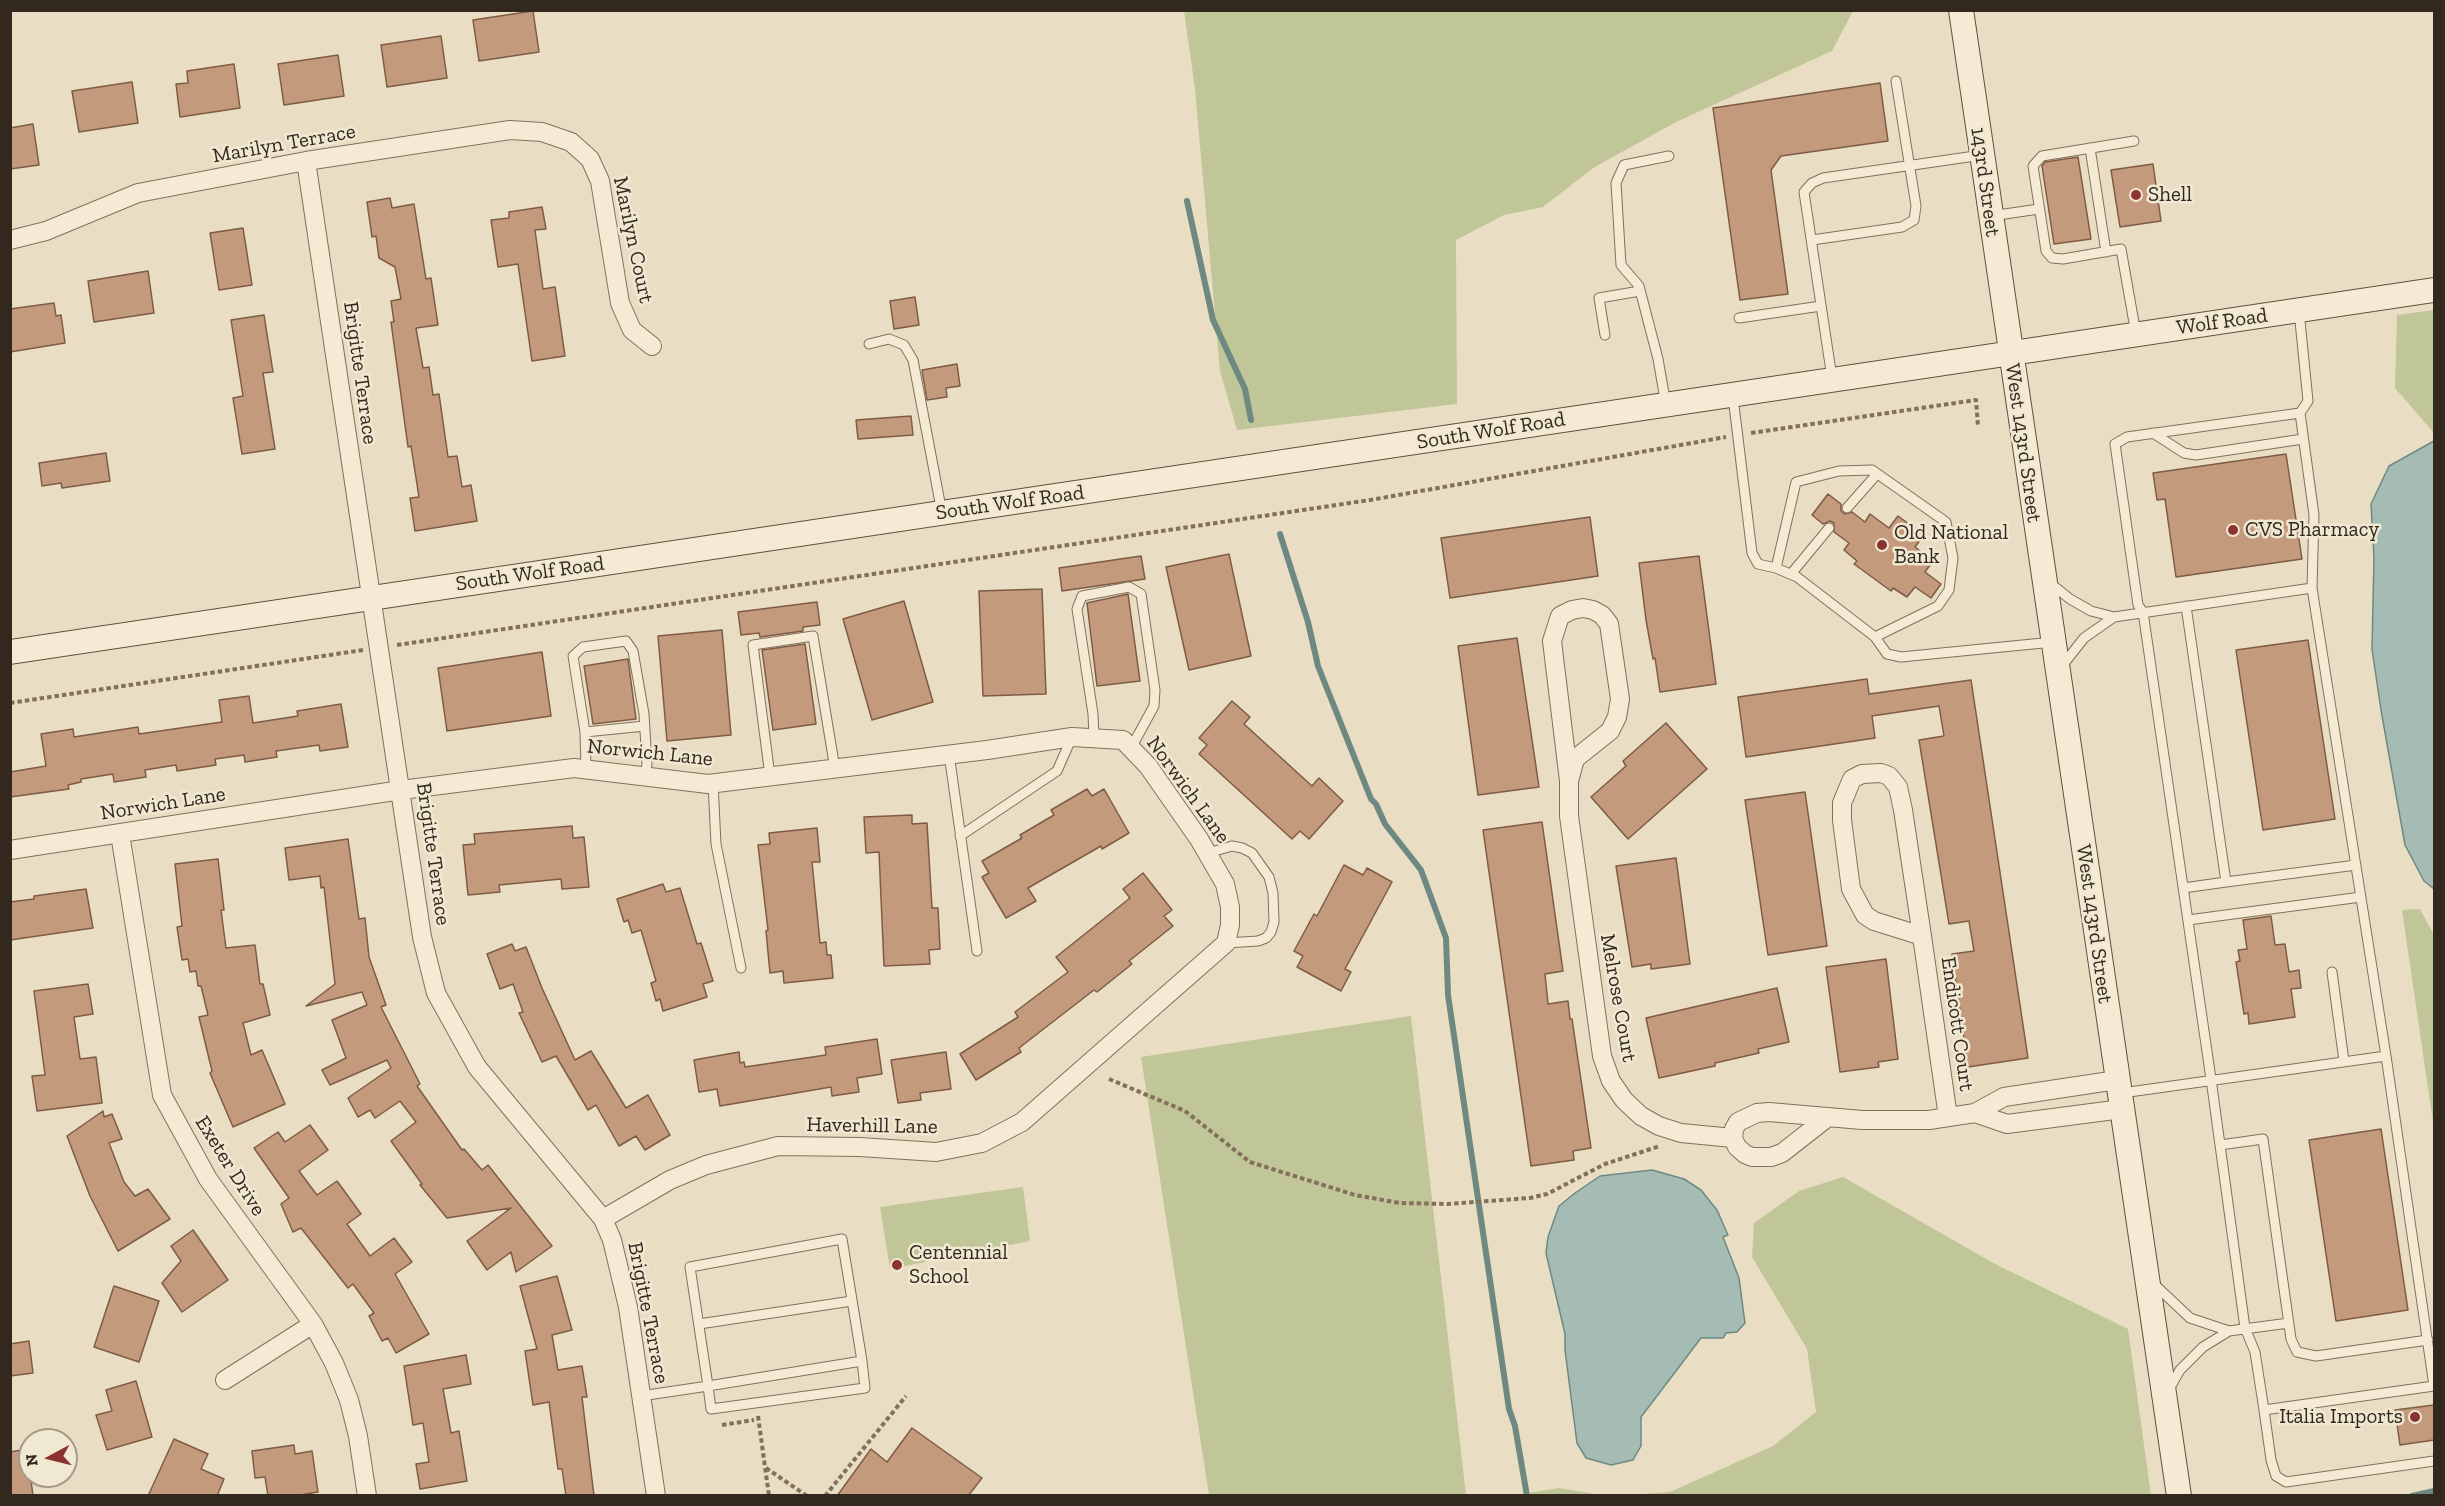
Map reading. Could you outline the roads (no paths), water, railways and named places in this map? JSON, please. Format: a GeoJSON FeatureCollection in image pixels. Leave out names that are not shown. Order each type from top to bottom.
{"type":"FeatureCollection","features":[{"type":"Feature","properties":{"kind":"main road","name":"143rd Street"},"geometry":{"type":"LineString","coordinates":[[1961,10],[2010,353]]}},
{"type":"Feature","properties":{"kind":"main road","name":"Wolf Road"},"geometry":{"type":"LineString","coordinates":[[2010,353],[2434,290]]}},
{"type":"Feature","properties":{"kind":"main road","name":"South Wolf Road"},"geometry":{"type":"LineString","coordinates":[[10,652],[2010,353]]}},
{"type":"Feature","properties":{"kind":"main road","name":"West 143rd Street"},"geometry":{"type":"LineString","coordinates":[[2010,353],[2179,1496]]}},
{"type":"Feature","properties":{"kind":"street","name":"Marilyn Terrace"},"geometry":{"type":"LineString","coordinates":[[10,240],[63,225],[138,193],[306,161],[510,130],[542,132],[571,142]]}},
{"type":"Feature","properties":{"kind":"street","name":"Marilyn Court"},"geometry":{"type":"LineString","coordinates":[[571,142],[590,159],[600,181],[620,303],[632,330],[652,346]]}},
{"type":"Feature","properties":{"kind":"street","name":"Brigitte Terrace"},"geometry":{"type":"LineString","coordinates":[[306,161],[422,936],[436,993],[477,1067],[603,1219],[612,1240],[628,1307],[656,1496]]}},
{"type":"Feature","properties":{"kind":"street","name":"Melrose Court"},"geometry":{"type":"LineString","coordinates":[[1569,781],[1575,759],[1610,731],[1617,717],[1620,699],[1609,624],[1602,615],[1583,608],[1560,616],[1552,640],[1569,781],[1569,816],[1602,1056],[1611,1081],[1624,1100],[1641,1116],[1681,1133],[1733,1138]]}},
{"type":"Feature","properties":{"kind":"street","name":"Norwich Lane"},"geometry":{"type":"LineString","coordinates":[[10,850],[401,790],[574,768],[713,783],[950,754],[1072,736],[1123,740],[1148,766],[1208,853],[1225,884],[1230,907],[1230,925],[1226,943]]}},
{"type":"Feature","properties":{"kind":"street","name":"Endicott Court"},"geometry":{"type":"LineString","coordinates":[[1922,936],[1885,926],[1865,915],[1851,889],[1842,803],[1852,779],[1862,774],[1881,773],[1889,776],[1898,787],[1903,810],[1922,936],[1948,1117]]}},
{"type":"Feature","properties":{"kind":"street","name":"Exeter Drive"},"geometry":{"type":"LineString","coordinates":[[120,834],[162,1095],[208,1179],[313,1324],[334,1363],[350,1400],[367,1496]]}},
{"type":"Feature","properties":{"kind":"street","name":"Haverhill Lane"},"geometry":{"type":"LineString","coordinates":[[603,1219],[670,1180],[706,1165],[778,1146],[860,1147],[936,1152],[982,1143],[1022,1122],[1226,943]]}},
{"type":"Feature","properties":{"kind":"street"},"geometry":{"type":"LineString","coordinates":[[1828,1117],[1782,1153],[1771,1157],[1745,1154],[1737,1147],[1733,1138],[1738,1122],[1757,1113],[1899,1120],[1975,1113],[2004,1097],[2119,1094]]}},
{"type":"Feature","properties":{"kind":"street"},"geometry":{"type":"LineString","coordinates":[[1975,1113],[2007,1124],[2119,1094]]}},
{"type":"Feature","properties":{"kind":"street"},"geometry":{"type":"LineString","coordinates":[[225,1380],[313,1324]]}},
{"type":"Feature","properties":{"kind":"lane"},"geometry":{"type":"LineString","coordinates":[[1812,240],[1902,227],[1914,220],[1916,206],[1896,81]]}},
{"type":"Feature","properties":{"kind":"lane"},"geometry":{"type":"LineString","coordinates":[[2134,141],[2042,156],[2033,166],[2046,251],[2052,258],[2121,249],[2136,334]]}},
{"type":"Feature","properties":{"kind":"lane"},"geometry":{"type":"LineString","coordinates":[[2090,148],[2106,252]]}},
{"type":"Feature","properties":{"kind":"lane"},"geometry":{"type":"LineString","coordinates":[[1832,380],[1804,192],[1812,183],[1823,178],[1982,155]]}},
{"type":"Feature","properties":{"kind":"lane"},"geometry":{"type":"LineString","coordinates":[[1666,405],[1658,358],[1639,286],[1621,265],[1616,183],[1624,165],[1669,156]]}},
{"type":"Feature","properties":{"kind":"lane"},"geometry":{"type":"LineString","coordinates":[[1990,216],[2040,209]]}},
{"type":"Feature","properties":{"kind":"lane"},"geometry":{"type":"LineString","coordinates":[[1605,335],[1599,298],[1640,291]]}},
{"type":"Feature","properties":{"kind":"lane"},"geometry":{"type":"LineString","coordinates":[[1739,318],[1821,306]]}},
{"type":"Feature","properties":{"kind":"lane"},"geometry":{"type":"LineString","coordinates":[[2264,1410],[2434,1386],[2386,1056],[2312,588],[2314,515],[2300,413],[2308,401],[2299,310]]}},
{"type":"Feature","properties":{"kind":"lane"},"geometry":{"type":"LineString","coordinates":[[869,344],[889,339],[904,345],[914,360],[942,513]]}},
{"type":"Feature","properties":{"kind":"lane"},"geometry":{"type":"LineString","coordinates":[[1732,394],[1752,553],[1758,564],[1776,568],[1797,577],[1875,637],[1887,654],[1901,657],[2053,642]]}},
{"type":"Feature","properties":{"kind":"lane"},"geometry":{"type":"LineString","coordinates":[[2300,413],[2127,436],[2115,444],[2138,605],[2143,612],[2245,1328],[2254,1352],[2271,1460],[2276,1476],[2286,1482],[2434,1461]]}},
{"type":"Feature","properties":{"kind":"lane"},"geometry":{"type":"LineString","coordinates":[[2153,433],[2184,453],[2196,455],[2303,439]]}},
{"type":"Feature","properties":{"kind":"lane"},"geometry":{"type":"LineString","coordinates":[[1776,568],[1796,482],[1839,471],[1872,470],[1946,522],[1953,558],[1949,590],[1938,606],[1875,637]]}},
{"type":"Feature","properties":{"kind":"lane"},"geometry":{"type":"LineString","coordinates":[[1846,508],[1877,474]]}},
{"type":"Feature","properties":{"kind":"lane"},"geometry":{"type":"LineString","coordinates":[[1791,574],[1829,528]]}},
{"type":"Feature","properties":{"kind":"lane"},"geometry":{"type":"LineString","coordinates":[[2043,577],[2070,599],[2091,611],[2114,617],[2312,588]]}},
{"type":"Feature","properties":{"kind":"lane"},"geometry":{"type":"LineString","coordinates":[[1094,738],[1093,714],[1077,609],[1082,596],[1129,588],[1141,594],[1155,690],[1154,706],[1131,748]]}},
{"type":"Feature","properties":{"kind":"lane"},"geometry":{"type":"LineString","coordinates":[[2186,606],[2226,882]]}},
{"type":"Feature","properties":{"kind":"lane"},"geometry":{"type":"LineString","coordinates":[[2057,673],[2084,638],[2114,617]]}},
{"type":"Feature","properties":{"kind":"lane"},"geometry":{"type":"LineString","coordinates":[[770,776],[753,645],[813,636],[835,769]]}},
{"type":"Feature","properties":{"kind":"lane"},"geometry":{"type":"LineString","coordinates":[[586,769],[585,732],[573,656],[583,646],[626,641],[633,651],[645,726],[647,764],[645,776]]}},
{"type":"Feature","properties":{"kind":"lane"},"geometry":{"type":"LineString","coordinates":[[585,732],[645,726]]}},
{"type":"Feature","properties":{"kind":"lane"},"geometry":{"type":"LineString","coordinates":[[960,836],[1057,771],[1072,736]]}},
{"type":"Feature","properties":{"kind":"lane"},"geometry":{"type":"LineString","coordinates":[[950,754],[977,951]]}},
{"type":"Feature","properties":{"kind":"lane"},"geometry":{"type":"LineString","coordinates":[[713,783],[716,844],[741,968]]}},
{"type":"Feature","properties":{"kind":"lane"},"geometry":{"type":"LineString","coordinates":[[1208,853],[1232,846],[1252,853],[1269,878],[1273,893],[1274,922],[1266,938],[1258,941],[1226,943]]}},
{"type":"Feature","properties":{"kind":"lane"},"geometry":{"type":"LineString","coordinates":[[2183,888],[2356,865]]}},
{"type":"Feature","properties":{"kind":"lane"},"geometry":{"type":"LineString","coordinates":[[2188,920],[2361,897]]}},
{"type":"Feature","properties":{"kind":"lane"},"geometry":{"type":"LineString","coordinates":[[2332,972],[2344,1061]]}},
{"type":"Feature","properties":{"kind":"lane"},"geometry":{"type":"LineString","coordinates":[[2119,1094],[2211,1079],[2386,1056]]}},
{"type":"Feature","properties":{"kind":"lane"},"geometry":{"type":"LineString","coordinates":[[2220,1145],[2264,1139],[2291,1339],[2297,1352],[2316,1356],[2428,1340]]}},
{"type":"Feature","properties":{"kind":"lane"},"geometry":{"type":"LineString","coordinates":[[842,1239],[865,1388],[711,1409],[699,1324],[690,1267],[842,1239]]}},
{"type":"Feature","properties":{"kind":"lane"},"geometry":{"type":"LineString","coordinates":[[2146,1274],[2163,1294],[2190,1318],[2229,1331]]}},
{"type":"Feature","properties":{"kind":"lane"},"geometry":{"type":"LineString","coordinates":[[699,1324],[852,1301]]}},
{"type":"Feature","properties":{"kind":"lane"},"geometry":{"type":"LineString","coordinates":[[2164,1398],[2180,1370],[2203,1347],[2229,1331],[2289,1323]]}},
{"type":"Feature","properties":{"kind":"lane"},"geometry":{"type":"LineString","coordinates":[[641,1396],[862,1361]]}},
{"type":"Feature","properties":{"kind":"water"},"geometry":{"type":"Polygon","coordinates":[[[2434,441],[2434,889],[2424,881],[2405,845],[2381,710],[2372,649],[2374,558],[2371,504],[2389,466],[2434,441]]]}},
{"type":"Feature","properties":{"kind":"water"},"geometry":{"type":"Polygon","coordinates":[[[1652,1170],[1684,1179],[1701,1190],[1717,1210],[1728,1235],[1723,1237],[1739,1278],[1745,1323],[1737,1332],[1726,1333],[1723,1338],[1701,1338],[1641,1417],[1641,1446],[1633,1460],[1611,1465],[1586,1458],[1577,1443],[1565,1334],[1546,1253],[1548,1237],[1559,1206],[1600,1176],[1652,1170]]]}},
{"type":"Feature","properties":{"kind":"waterway"},"geometry":{"type":"LineString","coordinates":[[1187,201],[1213,320],[1245,389],[1251,420]]}},
{"type":"Feature","properties":{"kind":"waterway"},"geometry":{"type":"LineString","coordinates":[[1280,534],[1308,622],[1318,666],[1371,799],[1376,804],[1385,824],[1421,870],[1446,938],[1448,995],[1509,1409],[1515,1426],[1527,1496]]}},
{"type":"Feature","properties":{"kind":"waterway"},"geometry":{"type":"LineString","coordinates":[[2412,1496],[2434,1491]]}},
{"type":"Feature","properties":{"kind":"place","name":"Shell"},"geometry":{"type":"Point","coordinates":[2136,195]}},
{"type":"Feature","properties":{"kind":"place","name":"CVS Pharmacy"},"geometry":{"type":"Point","coordinates":[2233,530]}},
{"type":"Feature","properties":{"kind":"place","name":"Old National Bank"},"geometry":{"type":"Point","coordinates":[1882,545]}},
{"type":"Feature","properties":{"kind":"place","name":"Centennial School"},"geometry":{"type":"Point","coordinates":[897,1265]}},
{"type":"Feature","properties":{"kind":"place","name":"Italia Imports"},"geometry":{"type":"Point","coordinates":[2415,1417]}}]}
